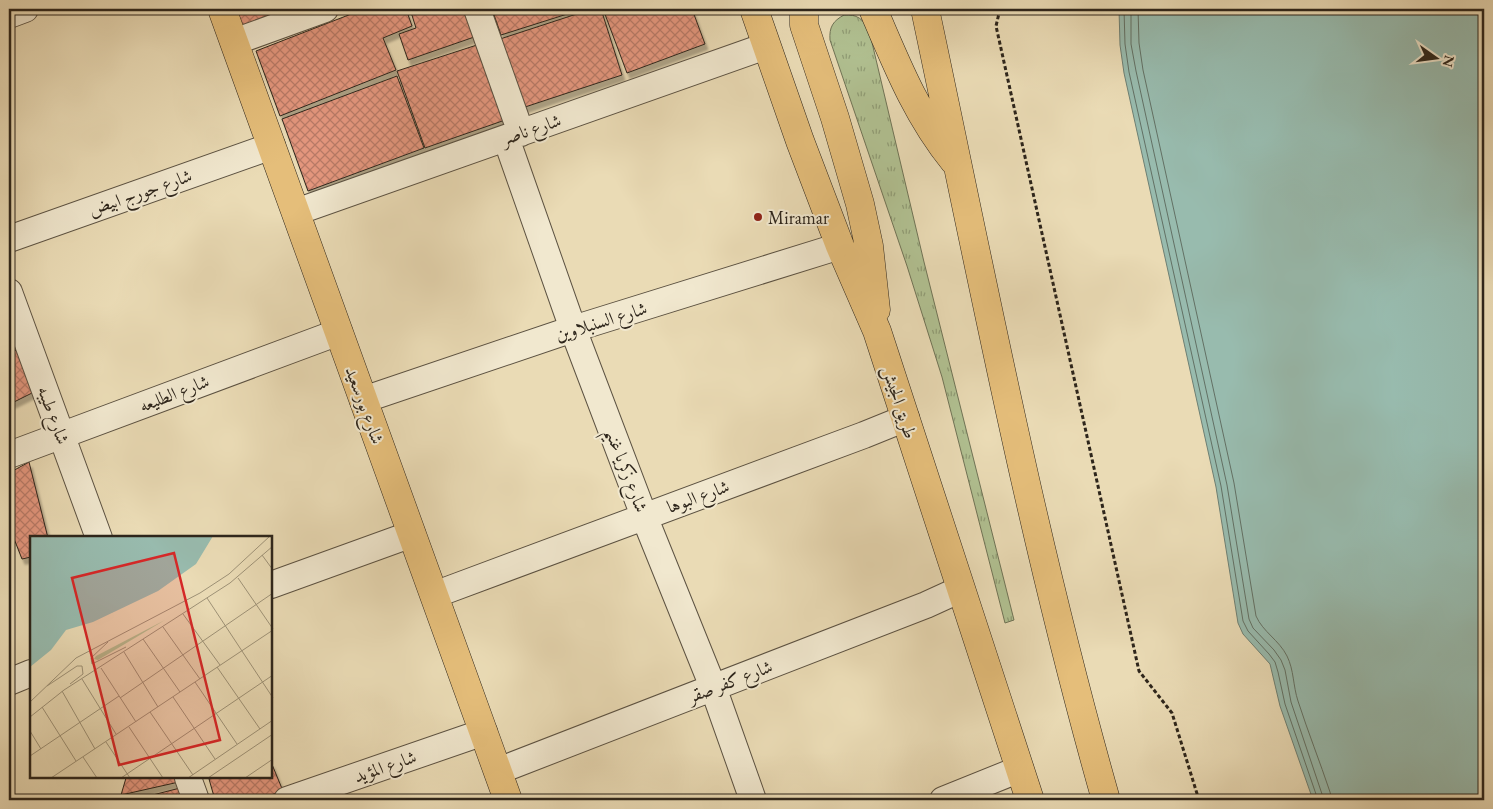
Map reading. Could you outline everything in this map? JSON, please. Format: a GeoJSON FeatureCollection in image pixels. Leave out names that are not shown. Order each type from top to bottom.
{"type":"FeatureCollection","features":[{"type":"Feature","properties":{"kind":"main road","name":"شارع بورسعيد"},"geometry":{"type":"LineString","coordinates":[[222,9],[508,800]]}},
{"type":"Feature","properties":{"kind":"main road","name":"طريق الجيش"},"geometry":{"type":"LineString","coordinates":[[754,9],[840,246],[877,332],[1030,800]]}},
{"type":"Feature","properties":{"kind":"main road"},"geometry":{"type":"LineString","coordinates":[[804,9],[804,25],[835,118],[860,204],[869,246],[877,332]]}},
{"type":"Feature","properties":{"kind":"main road"},"geometry":{"type":"LineString","coordinates":[[873,9],[912,99],[941,145],[958,166]]}},
{"type":"Feature","properties":{"kind":"main road"},"geometry":{"type":"LineString","coordinates":[[925,9],[998,361],[1040,544],[1090,745],[1106,800]]}},
{"type":"Feature","properties":{"kind":"street"},"geometry":{"type":"LineString","coordinates":[[9,14],[25,9]]}},
{"type":"Feature","properties":{"kind":"street"},"geometry":{"type":"LineString","coordinates":[[234,42],[325,9]]}},
{"type":"Feature","properties":{"kind":"street","name":"شارع زكريا غنيم"},"geometry":{"type":"LineString","coordinates":[[477,9],[513,135],[573,329],[644,516],[713,687],[753,800]]}},
{"type":"Feature","properties":{"kind":"street","name":"شارع ناصر"},"geometry":{"type":"LineString","coordinates":[[296,212],[766,46]]}},
{"type":"Feature","properties":{"kind":"street","name":"شارع جورج ابيض"},"geometry":{"type":"LineString","coordinates":[[9,239],[272,146]]}},
{"type":"Feature","properties":{"kind":"street","name":"شارع السنبلاوين"},"geometry":{"type":"LineString","coordinates":[[363,400],[573,329],[840,246]]}},
{"type":"Feature","properties":{"kind":"street","name":"شارع طيبه"},"geometry":{"type":"LineString","coordinates":[[9,292],[98,536]]}},
{"type":"Feature","properties":{"kind":"street","name":"شارع الطليعه"},"geometry":{"type":"LineString","coordinates":[[9,455],[339,332]]}},
{"type":"Feature","properties":{"kind":"street","name":"شارع البوها"},"geometry":{"type":"LineString","coordinates":[[434,595],[906,418]]}},
{"type":"Feature","properties":{"kind":"street"},"geometry":{"type":"LineString","coordinates":[[272,585],[412,534]]}},
{"type":"Feature","properties":{"kind":"street","name":"شارع كفر صقر"},"geometry":{"type":"LineString","coordinates":[[498,771],[926,605],[961,589]]}},
{"type":"Feature","properties":{"kind":"street"},"geometry":{"type":"LineString","coordinates":[[9,682],[30,673]]}},
{"type":"Feature","properties":{"kind":"street","name":"شارع المؤيد"},"geometry":{"type":"LineString","coordinates":[[287,800],[484,732]]}},
{"type":"Feature","properties":{"kind":"street"},"geometry":{"type":"LineString","coordinates":[[943,800],[1020,769]]}},
{"type":"Feature","properties":{"kind":"street"},"geometry":{"type":"LineString","coordinates":[[188,779],[196,800]]}},
{"type":"Feature","properties":{"kind":"path"},"geometry":{"type":"LineString","coordinates":[[1000,9],[996,26],[1139,671],[1172,713],[1199,800]]}},
{"type":"Feature","properties":{"kind":"green space"},"geometry":{"type":"Polygon","coordinates":[[[844,15],[853,15],[859,18],[869,30],[924,262],[1014,620],[1005,623],[942,377],[907,266],[830,40],[832,25],[844,15]]]}},
{"type":"Feature","properties":{"kind":"water"},"geometry":{"type":"Polygon","coordinates":[[[1119,9],[1484,9],[1484,800],[1313,800],[1280,706],[1270,664],[1243,634],[1238,623],[1216,487],[1124,73],[1120,45],[1119,9]]]}},
{"type":"Feature","properties":{"kind":"building"},"geometry":{"type":"Polygon","coordinates":[[[235,9],[294,9],[242,27],[235,9]]]}},
{"type":"Feature","properties":{"kind":"building"},"geometry":{"type":"Polygon","coordinates":[[[364,9],[406,9],[412,26],[383,38],[396,70],[280,116],[256,51],[364,9]]]}},
{"type":"Feature","properties":{"kind":"building"},"geometry":{"type":"Polygon","coordinates":[[[410,9],[471,9],[480,35],[408,60],[399,34],[416,28],[410,9]]]}},
{"type":"Feature","properties":{"kind":"building"},"geometry":{"type":"Polygon","coordinates":[[[492,9],[583,9],[501,35],[492,9]]]}},
{"type":"Feature","properties":{"kind":"building"},"geometry":{"type":"Polygon","coordinates":[[[592,9],[601,9],[622,75],[519,109],[497,40],[592,9]]]}},
{"type":"Feature","properties":{"kind":"building"},"geometry":{"type":"Polygon","coordinates":[[[603,9],[692,9],[705,44],[627,73],[603,9]]]}},
{"type":"Feature","properties":{"kind":"building"},"geometry":{"type":"Polygon","coordinates":[[[483,43],[508,119],[425,148],[397,71],[483,43]]]}},
{"type":"Feature","properties":{"kind":"building"},"geometry":{"type":"Polygon","coordinates":[[[397,76],[424,148],[308,191],[282,119],[397,76]]]}},
{"type":"Feature","properties":{"kind":"building"},"geometry":{"type":"Polygon","coordinates":[[[22,349],[44,387],[12,403],[9,380],[9,352],[22,349]]]}},
{"type":"Feature","properties":{"kind":"building"},"geometry":{"type":"Polygon","coordinates":[[[29,462],[48,536],[30,536],[30,557],[22,559],[9,526],[9,473],[29,462]]]}},
{"type":"Feature","properties":{"kind":"building"},"geometry":{"type":"Polygon","coordinates":[[[272,764],[283,791],[256,800],[215,800],[209,779],[272,779],[272,764]]]}},
{"type":"Feature","properties":{"kind":"building"},"geometry":{"type":"Polygon","coordinates":[[[126,779],[178,779],[179,782],[121,795],[126,779]]]}},
{"type":"Feature","properties":{"kind":"building"},"geometry":{"type":"Polygon","coordinates":[[[184,787],[187,800],[133,800],[184,787]]]}},
{"type":"Feature","properties":{"kind":"place","name":"Miramar"},"geometry":{"type":"Point","coordinates":[758,217]}}]}
